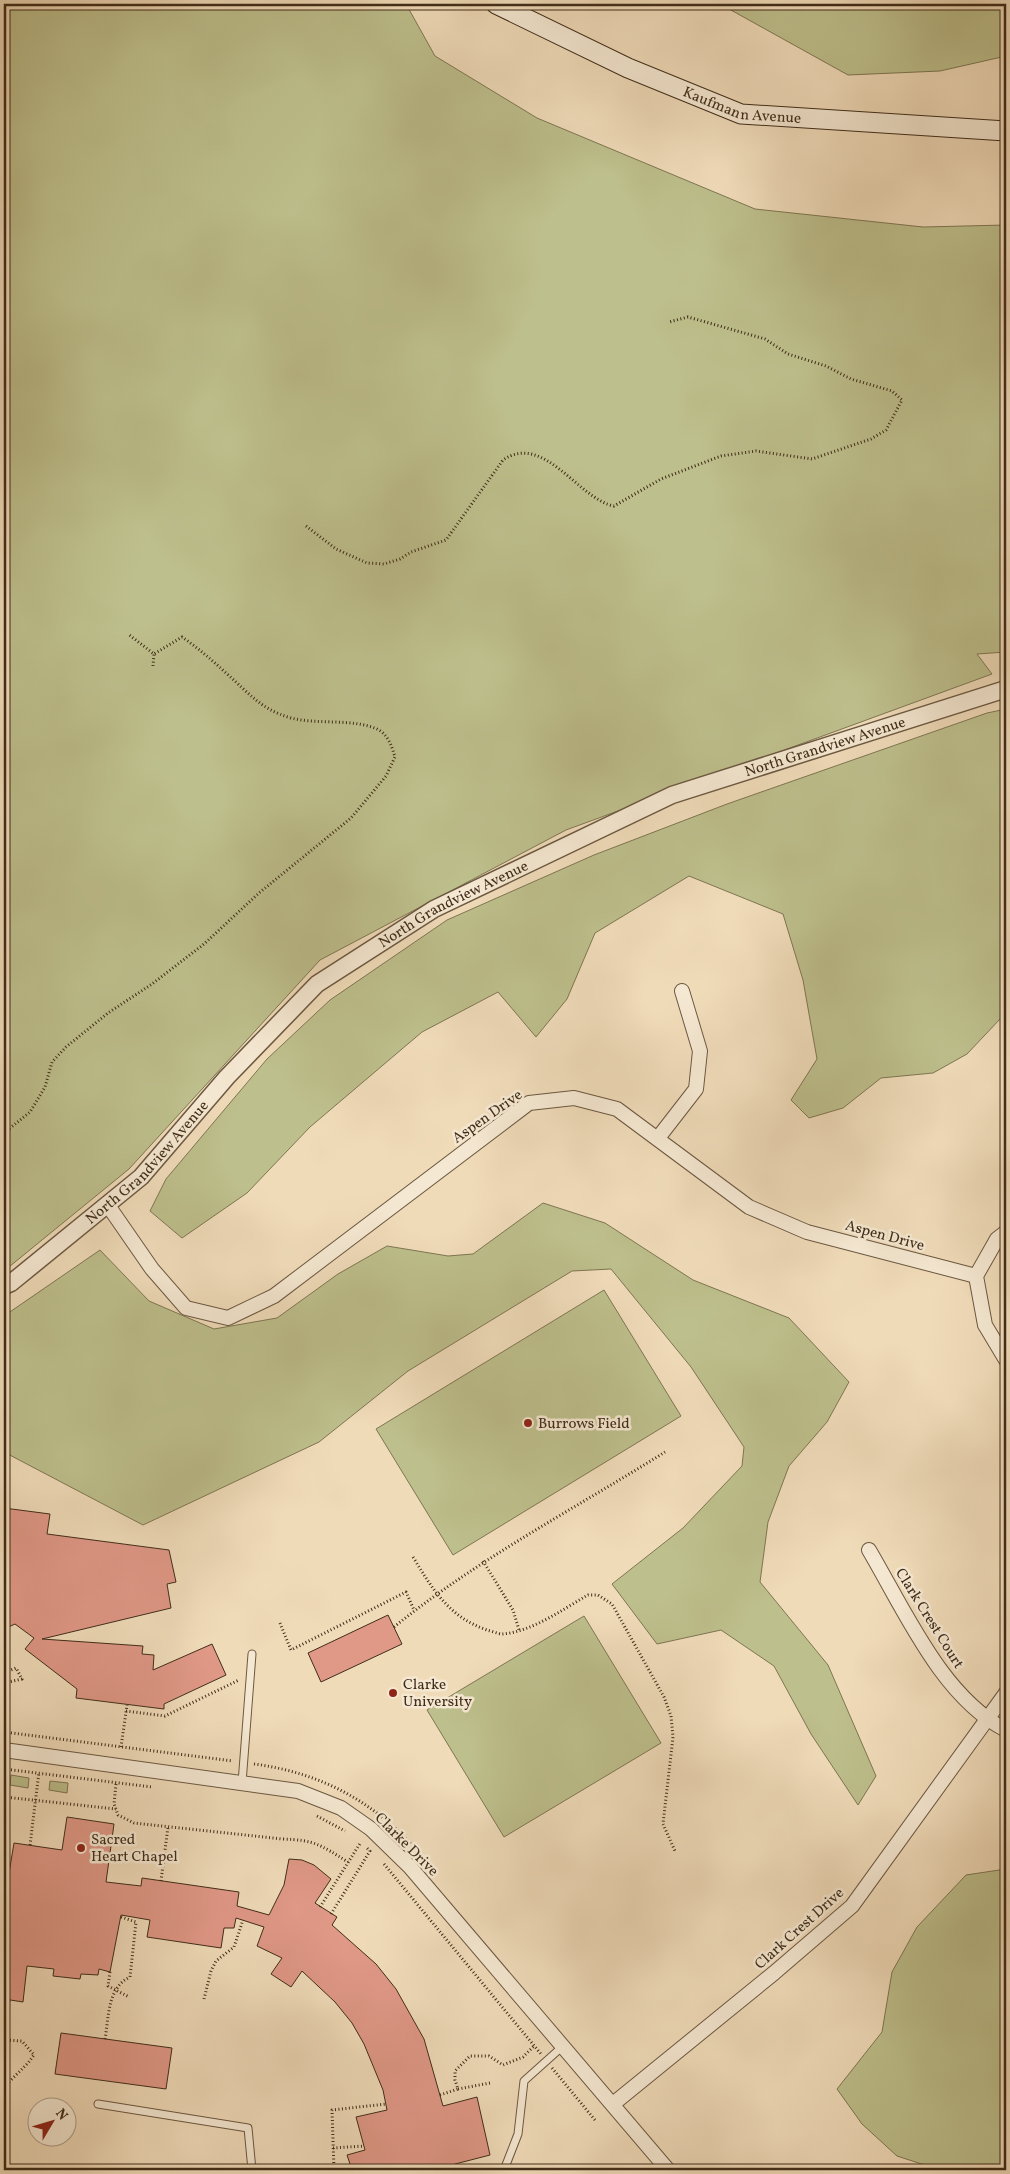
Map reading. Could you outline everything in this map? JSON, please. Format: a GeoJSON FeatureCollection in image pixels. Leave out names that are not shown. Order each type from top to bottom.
{"type":"FeatureCollection","features":[{"type":"Feature","properties":{"kind":"main road","name":"Kaufmann Avenue"},"geometry":{"type":"LineString","coordinates":[[496,4],[628,68],[741,114],[1006,131]]}},
{"type":"Feature","properties":{"kind":"street","name":"North Grandview Avenue"},"geometry":{"type":"LineString","coordinates":[[4,1286],[11,1283],[141,1177],[226,1077],[317,984],[434,910],[672,795],[1006,689]]}},
{"type":"Feature","properties":{"kind":"street"},"geometry":{"type":"LineString","coordinates":[[658,1138],[696,1089],[700,1051],[682,991]]}},
{"type":"Feature","properties":{"kind":"street","name":"Aspen Drive"},"geometry":{"type":"LineString","coordinates":[[108,1204],[152,1270],[186,1308],[228,1318],[274,1296],[529,1103],[574,1098],[617,1109],[749,1207],[807,1232],[976,1276]]}},
{"type":"Feature","properties":{"kind":"street"},"geometry":{"type":"LineString","coordinates":[[1006,1232],[996,1239],[976,1276],[985,1324],[1006,1360]]}},
{"type":"Feature","properties":{"kind":"street","name":"Clark Crest Court"},"geometry":{"type":"LineString","coordinates":[[869,1550],[940,1671],[988,1720],[1006,1730]]}},
{"type":"Feature","properties":{"kind":"street","name":"Clark Crest Drive"},"geometry":{"type":"LineString","coordinates":[[613,2104],[774,1973],[852,1906],[1006,1693]]}},
{"type":"Feature","properties":{"kind":"street","name":"Clarke Drive"},"geometry":{"type":"LineString","coordinates":[[4,1750],[298,1791],[341,1808],[371,1828],[410,1867],[668,2170]]}},
{"type":"Feature","properties":{"kind":"lane"},"geometry":{"type":"LineString","coordinates":[[242,1783],[252,1654]]}},
{"type":"Feature","properties":{"kind":"lane"},"geometry":{"type":"LineString","coordinates":[[504,2170],[518,2134],[524,2081],[563,2046]]}},
{"type":"Feature","properties":{"kind":"lane"},"geometry":{"type":"LineString","coordinates":[[98,2104],[248,2128],[252,2170]]}},
{"type":"Feature","properties":{"kind":"path"},"geometry":{"type":"LineString","coordinates":[[306,526],[336,549],[353,558],[367,563],[384,564],[446,540],[503,460],[514,453],[531,454],[547,461],[560,469],[601,504],[614,506],[661,479],[721,456],[756,451],[812,459],[872,439],[886,430],[902,400],[892,391],[851,379],[826,366],[788,354],[765,340],[688,317],[669,322]]}},
{"type":"Feature","properties":{"kind":"path"},"geometry":{"type":"LineString","coordinates":[[4,551],[10,554]]}},
{"type":"Feature","properties":{"kind":"path"},"geometry":{"type":"LineString","coordinates":[[128,634],[154,654]]}},
{"type":"Feature","properties":{"kind":"path"},"geometry":{"type":"LineString","coordinates":[[4,1133],[30,1112],[45,1087],[52,1062],[66,1047],[108,1013],[152,984],[204,944],[259,893],[351,818],[386,776],[395,757],[390,741],[378,729],[347,723],[292,718],[267,710],[252,699],[209,657],[182,637],[154,654]]}},
{"type":"Feature","properties":{"kind":"path"},"geometry":{"type":"LineString","coordinates":[[153,666],[154,654]]}},
{"type":"Feature","properties":{"kind":"path"},"geometry":{"type":"LineString","coordinates":[[394,1627],[435,1594],[483,1562],[665,1452]]}},
{"type":"Feature","properties":{"kind":"path"},"geometry":{"type":"LineString","coordinates":[[413,1558],[435,1594],[446,1605],[474,1625],[501,1634],[528,1627],[588,1595],[598,1595],[612,1604],[664,1696],[671,1716],[673,1737],[663,1824],[675,1852]]}},
{"type":"Feature","properties":{"kind":"path"},"geometry":{"type":"LineString","coordinates":[[483,1562],[513,1610],[519,1630]]}},
{"type":"Feature","properties":{"kind":"path"},"geometry":{"type":"LineString","coordinates":[[280,1623],[291,1650],[406,1592],[414,1610]]}},
{"type":"Feature","properties":{"kind":"path"},"geometry":{"type":"LineString","coordinates":[[4,1653],[6,1672],[4,1706]]}},
{"type":"Feature","properties":{"kind":"path"},"geometry":{"type":"LineString","coordinates":[[5,1683],[22,1680],[16,1668],[6,1672]]}},
{"type":"Feature","properties":{"kind":"path"},"geometry":{"type":"LineString","coordinates":[[126,1710],[165,1716],[250,1675]]}},
{"type":"Feature","properties":{"kind":"path"},"geometry":{"type":"LineString","coordinates":[[121,1747],[127,1704]]}},
{"type":"Feature","properties":{"kind":"path"},"geometry":{"type":"LineString","coordinates":[[4,1732],[244,1762],[299,1772],[348,1792],[402,1833],[421,1856]]}},
{"type":"Feature","properties":{"kind":"path"},"geometry":{"type":"LineString","coordinates":[[30,1846],[44,1737]]}},
{"type":"Feature","properties":{"kind":"path"},"geometry":{"type":"LineString","coordinates":[[4,1769],[153,1788]]}},
{"type":"Feature","properties":{"kind":"path"},"geometry":{"type":"LineString","coordinates":[[116,1784],[114,1804],[118,1814],[134,1823],[315,1842],[348,1862]]}},
{"type":"Feature","properties":{"kind":"path"},"geometry":{"type":"LineString","coordinates":[[4,1797],[116,1809]]}},
{"type":"Feature","properties":{"kind":"path"},"geometry":{"type":"LineString","coordinates":[[315,1815],[348,1834]]}},
{"type":"Feature","properties":{"kind":"path"},"geometry":{"type":"LineString","coordinates":[[161,1881],[168,1827]]}},
{"type":"Feature","properties":{"kind":"path"},"geometry":{"type":"LineString","coordinates":[[355,1838],[383,1864],[595,2120]]}},
{"type":"Feature","properties":{"kind":"path"},"geometry":{"type":"LineString","coordinates":[[320,1906],[361,1842]]}},
{"type":"Feature","properties":{"kind":"path"},"geometry":{"type":"LineString","coordinates":[[331,1914],[370,1851]]}},
{"type":"Feature","properties":{"kind":"path"},"geometry":{"type":"LineString","coordinates":[[105,2039],[114,1990],[120,1981],[130,1977],[136,1922],[121,1917]]}},
{"type":"Feature","properties":{"kind":"path"},"geometry":{"type":"LineString","coordinates":[[204,2000],[213,1966],[216,1961],[234,1947],[243,1920]]}},
{"type":"Feature","properties":{"kind":"path"},"geometry":{"type":"LineString","coordinates":[[110,1972],[108,1986],[129,1997]]}},
{"type":"Feature","properties":{"kind":"path"},"geometry":{"type":"LineString","coordinates":[[4,2087],[34,2055],[22,2041],[7,2040],[9,2000]]}},
{"type":"Feature","properties":{"kind":"path"},"geometry":{"type":"LineString","coordinates":[[458,2089],[455,2080],[456,2071],[470,2056],[488,2056],[503,2064],[522,2057],[534,2046]]}},
{"type":"Feature","properties":{"kind":"path"},"geometry":{"type":"LineString","coordinates":[[440,2095],[458,2089],[490,2083]]}},
{"type":"Feature","properties":{"kind":"path"},"geometry":{"type":"LineString","coordinates":[[334,2170],[332,2110],[386,2104]]}},
{"type":"Feature","properties":{"kind":"path"},"geometry":{"type":"LineString","coordinates":[[333,2148],[364,2146]]}},
{"type":"Feature","properties":{"kind":"green space"},"geometry":{"type":"Polygon","coordinates":[[[4,4],[255,4],[261,8],[281,4],[406,4],[435,56],[537,118],[755,209],[923,227],[1006,225],[1006,652],[977,654],[992,674],[566,830],[320,960],[129,1169],[4,1271],[4,4]]]}},
{"type":"Feature","properties":{"kind":"green space"},"geometry":{"type":"Polygon","coordinates":[[[720,4],[1006,4],[1006,56],[940,71],[848,75],[720,4]]]}},
{"type":"Feature","properties":{"kind":"green space"},"geometry":{"type":"Polygon","coordinates":[[[1006,709],[1006,1008],[1001,1018],[967,1054],[933,1073],[881,1078],[843,1108],[809,1118],[791,1100],[817,1059],[803,980],[783,914],[689,876],[595,933],[567,999],[536,1037],[498,992],[422,1032],[310,1127],[247,1193],[182,1238],[150,1211],[166,1179],[267,1059],[330,1000],[447,920],[594,855],[727,804],[987,713],[1006,709]]]}},
{"type":"Feature","properties":{"kind":"green space"},"geometry":{"type":"Polygon","coordinates":[[[543,1203],[605,1223],[693,1280],[789,1318],[849,1382],[827,1422],[789,1466],[768,1522],[760,1582],[828,1665],[876,1776],[858,1805],[811,1734],[774,1666],[721,1630],[657,1644],[612,1584],[683,1528],[742,1466],[744,1447],[691,1367],[611,1269],[572,1271],[408,1371],[319,1442],[143,1525],[4,1452],[4,1316],[100,1250],[149,1301],[214,1329],[277,1318],[338,1274],[387,1246],[448,1256],[473,1254],[543,1203]]]}},
{"type":"Feature","properties":{"kind":"green space","name":"Burrows Field"},"geometry":{"type":"Polygon","coordinates":[[[604,1290],[681,1416],[453,1555],[376,1429],[604,1290]]]}},
{"type":"Feature","properties":{"kind":"green space"},"geometry":{"type":"Polygon","coordinates":[[[584,1616],[661,1743],[504,1837],[427,1710],[584,1616]]]}},
{"type":"Feature","properties":{"kind":"green space"},"geometry":{"type":"Polygon","coordinates":[[[11,1775],[29,1778],[28,1788],[10,1785],[11,1775]]]}},
{"type":"Feature","properties":{"kind":"green space"},"geometry":{"type":"Polygon","coordinates":[[[50,1781],[68,1783],[67,1793],[49,1790],[50,1781]]]}},
{"type":"Feature","properties":{"kind":"green space"},"geometry":{"type":"Polygon","coordinates":[[[1006,1869],[1006,2170],[940,2170],[897,2156],[862,2124],[837,2089],[882,2032],[892,1972],[917,1927],[966,1875],[1006,1869]]]}},
{"type":"Feature","properties":{"kind":"building"},"geometry":{"type":"Polygon","coordinates":[[[4,1508],[50,1514],[47,1534],[169,1550],[176,1582],[167,1584],[171,1608],[42,1639],[143,1646],[142,1654],[154,1655],[153,1670],[212,1644],[226,1675],[164,1704],[164,1709],[76,1698],[77,1689],[25,1649],[34,1638],[15,1624],[4,1629],[4,1508]]]}},
{"type":"Feature","properties":{"kind":"building"},"geometry":{"type":"Polygon","coordinates":[[[388,1615],[402,1644],[321,1682],[308,1653],[388,1615]]]}},
{"type":"Feature","properties":{"kind":"building"},"geometry":{"type":"Polygon","coordinates":[[[67,1817],[114,1824],[106,1882],[141,1886],[142,1878],[239,1892],[237,1906],[269,1915],[284,1885],[289,1859],[302,1860],[314,1865],[331,1879],[315,1903],[337,1917],[332,1925],[376,1964],[396,1989],[424,2039],[443,2106],[477,2097],[490,2155],[432,2170],[352,2170],[347,2155],[365,2150],[356,2117],[387,2110],[383,2090],[364,2044],[352,2023],[335,2002],[302,1971],[291,1987],[271,1974],[282,1958],[257,1946],[264,1927],[236,1918],[234,1928],[224,1928],[221,1948],[147,1937],[150,1920],[121,1915],[110,1972],[99,1969],[98,1975],[81,1974],[80,1979],[53,1976],[54,1969],[27,1966],[23,2002],[4,1999],[4,1872],[9,1873],[14,1843],[62,1850],[67,1817]]]}},
{"type":"Feature","properties":{"kind":"building"},"geometry":{"type":"Polygon","coordinates":[[[61,2033],[172,2048],[166,2089],[55,2074],[61,2033]]]}},
{"type":"Feature","properties":{"kind":"place","name":"Burrows Field"},"geometry":{"type":"Point","coordinates":[528,1423]}},
{"type":"Feature","properties":{"kind":"place","name":"Clarke University"},"geometry":{"type":"Point","coordinates":[393,1693]}},
{"type":"Feature","properties":{"kind":"place","name":"Sacred Heart Chapel"},"geometry":{"type":"Point","coordinates":[81,1848]}}]}
